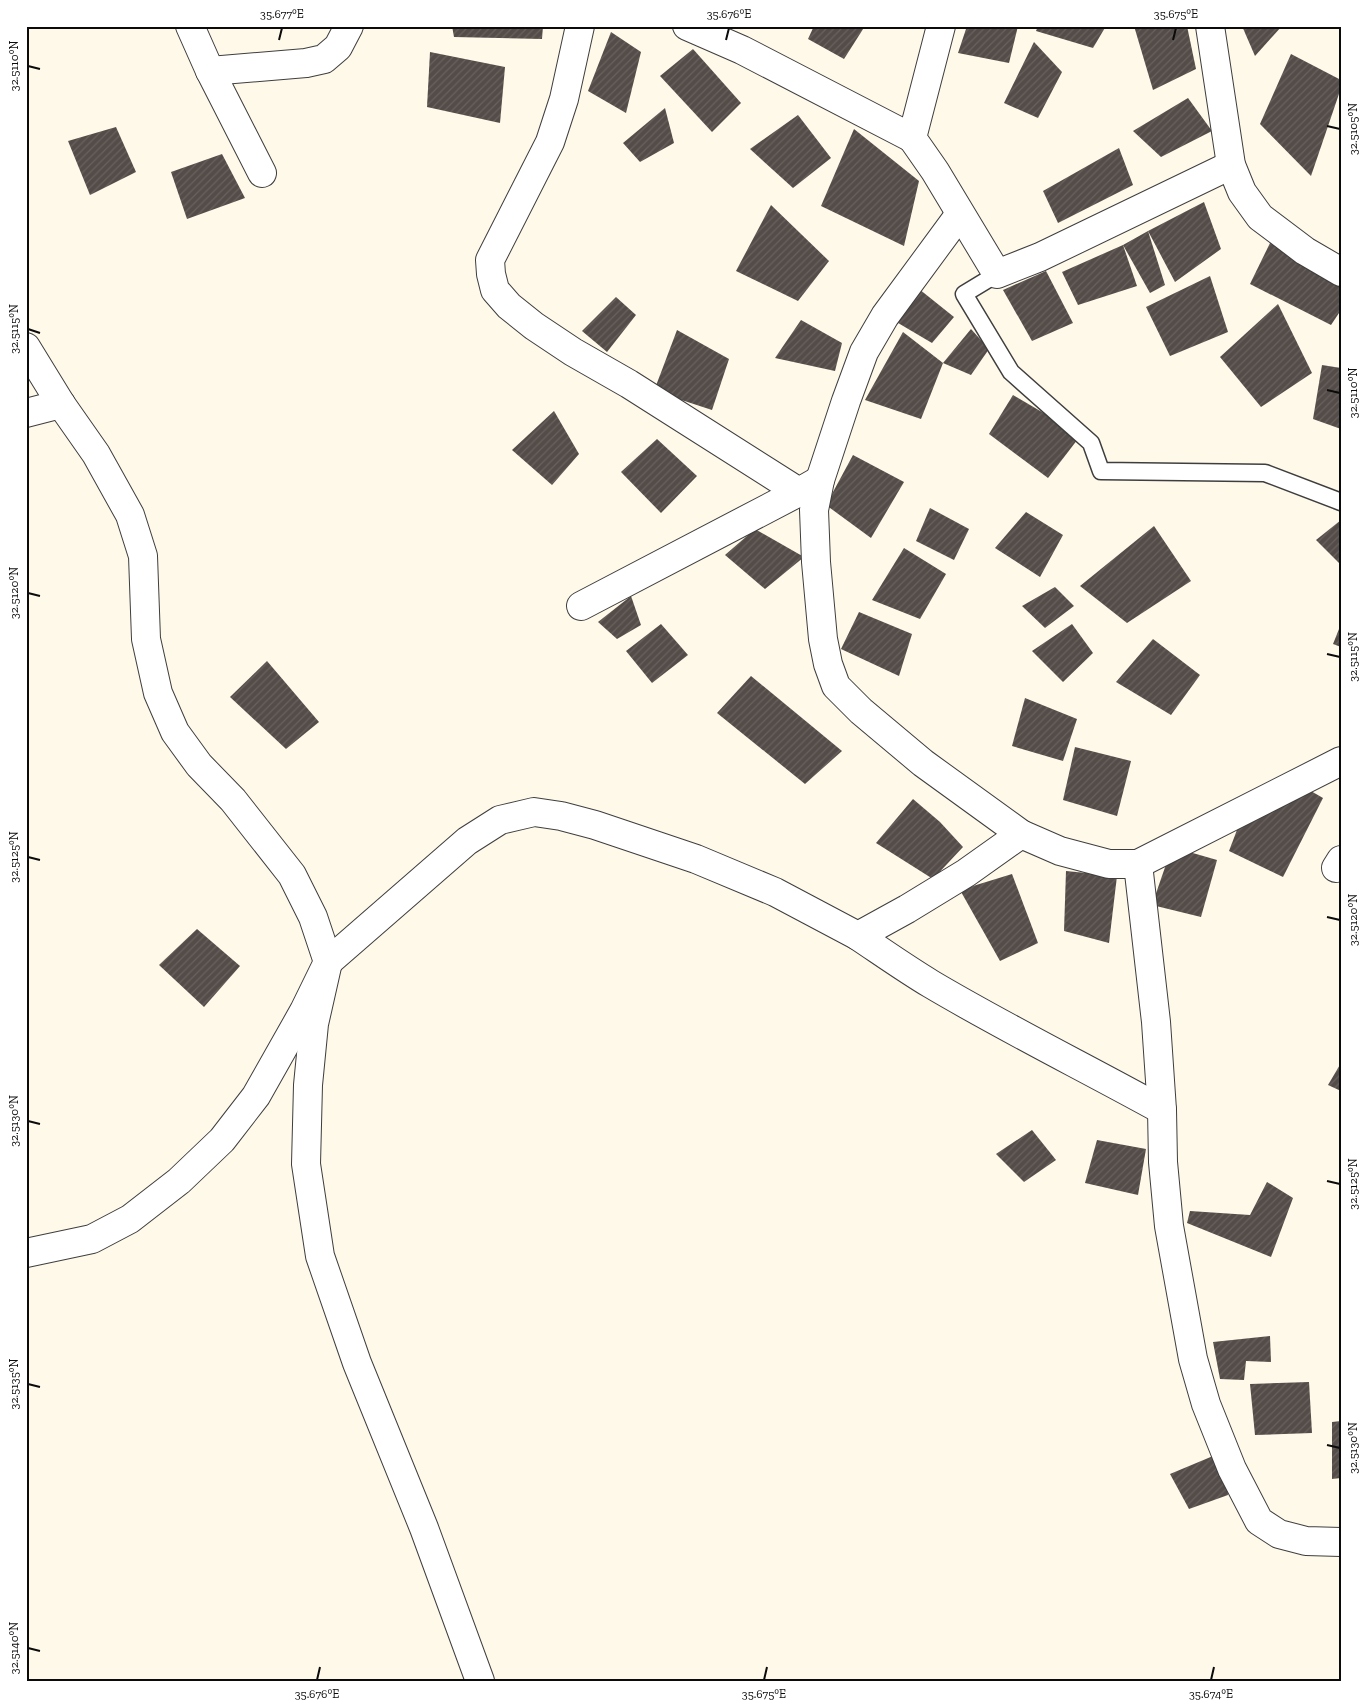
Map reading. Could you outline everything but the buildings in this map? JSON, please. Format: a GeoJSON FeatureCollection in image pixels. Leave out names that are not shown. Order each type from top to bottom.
{"type":"FeatureCollection","features":[{"type":"Feature","properties":{"kind":"street"},"geometry":{"type":"LineString","coordinates":[[190,26],[210,71],[262,173]]}},
{"type":"Feature","properties":{"kind":"street"},"geometry":{"type":"LineString","coordinates":[[210,71],[306,63],[324,59],[338,47],[349,26]]}},
{"type":"Feature","properties":{"kind":"street"},"geometry":{"type":"LineString","coordinates":[[580,26],[564,99],[550,142],[490,260],[495,290],[515,311],[565,347],[809,486]]}},
{"type":"Feature","properties":{"kind":"street"},"geometry":{"type":"LineString","coordinates":[[687,26],[742,50],[912,138],[997,274],[1040,257],[1231,165]]}},
{"type":"Feature","properties":{"kind":"street"},"geometry":{"type":"LineString","coordinates":[[912,138],[941,26]]}},
{"type":"Feature","properties":{"kind":"street"},"geometry":{"type":"LineString","coordinates":[[1210,26],[1231,165],[1242,192],[1260,216],[1305,251],[1341,272]]}},
{"type":"Feature","properties":{"kind":"street"},"geometry":{"type":"LineString","coordinates":[[960,214],[885,316],[864,352],[846,401],[809,486],[814,510],[816,562],[823,639],[828,664],[836,686],[861,711],[923,763],[1021,834],[1060,851],[1109,864],[1138,864],[1341,761]]}},
{"type":"Feature","properties":{"kind":"street"},"geometry":{"type":"LineString","coordinates":[[26,347],[96,454],[130,515],[143,556],[146,639],[158,693],[175,732],[199,765],[232,800],[292,875],[313,917],[328,962],[314,1024],[308,1085],[306,1164],[320,1256],[357,1364],[424,1528],[480,1681]]}},
{"type":"Feature","properties":{"kind":"street"},"geometry":{"type":"LineString","coordinates":[[26,412],[62,404]]}},
{"type":"Feature","properties":{"kind":"street"},"geometry":{"type":"LineString","coordinates":[[581,606],[809,486]]}},
{"type":"Feature","properties":{"kind":"street"},"geometry":{"type":"LineString","coordinates":[[26,1253],[92,1239],[130,1219],[179,1181],[222,1140],[256,1096],[304,1011],[328,962],[467,842],[500,820],[534,812],[561,816],[595,825],[696,859],[775,892],[858,936],[930,983],[1162,1110]]}},
{"type":"Feature","properties":{"kind":"street"},"geometry":{"type":"LineString","coordinates":[[858,936],[966,873],[1021,834]]}},
{"type":"Feature","properties":{"kind":"street"},"geometry":{"type":"LineString","coordinates":[[1138,864],[1156,1022],[1168,1226],[1193,1359],[1206,1404],[1232,1470],[1259,1521],[1279,1534],[1306,1541],[1341,1542]]}},
{"type":"Feature","properties":{"kind":"lane"},"geometry":{"type":"LineString","coordinates":[[997,274],[964,294],[1011,372],[1091,443],[1101,471],[1264,473],[1341,502]]}}]}
